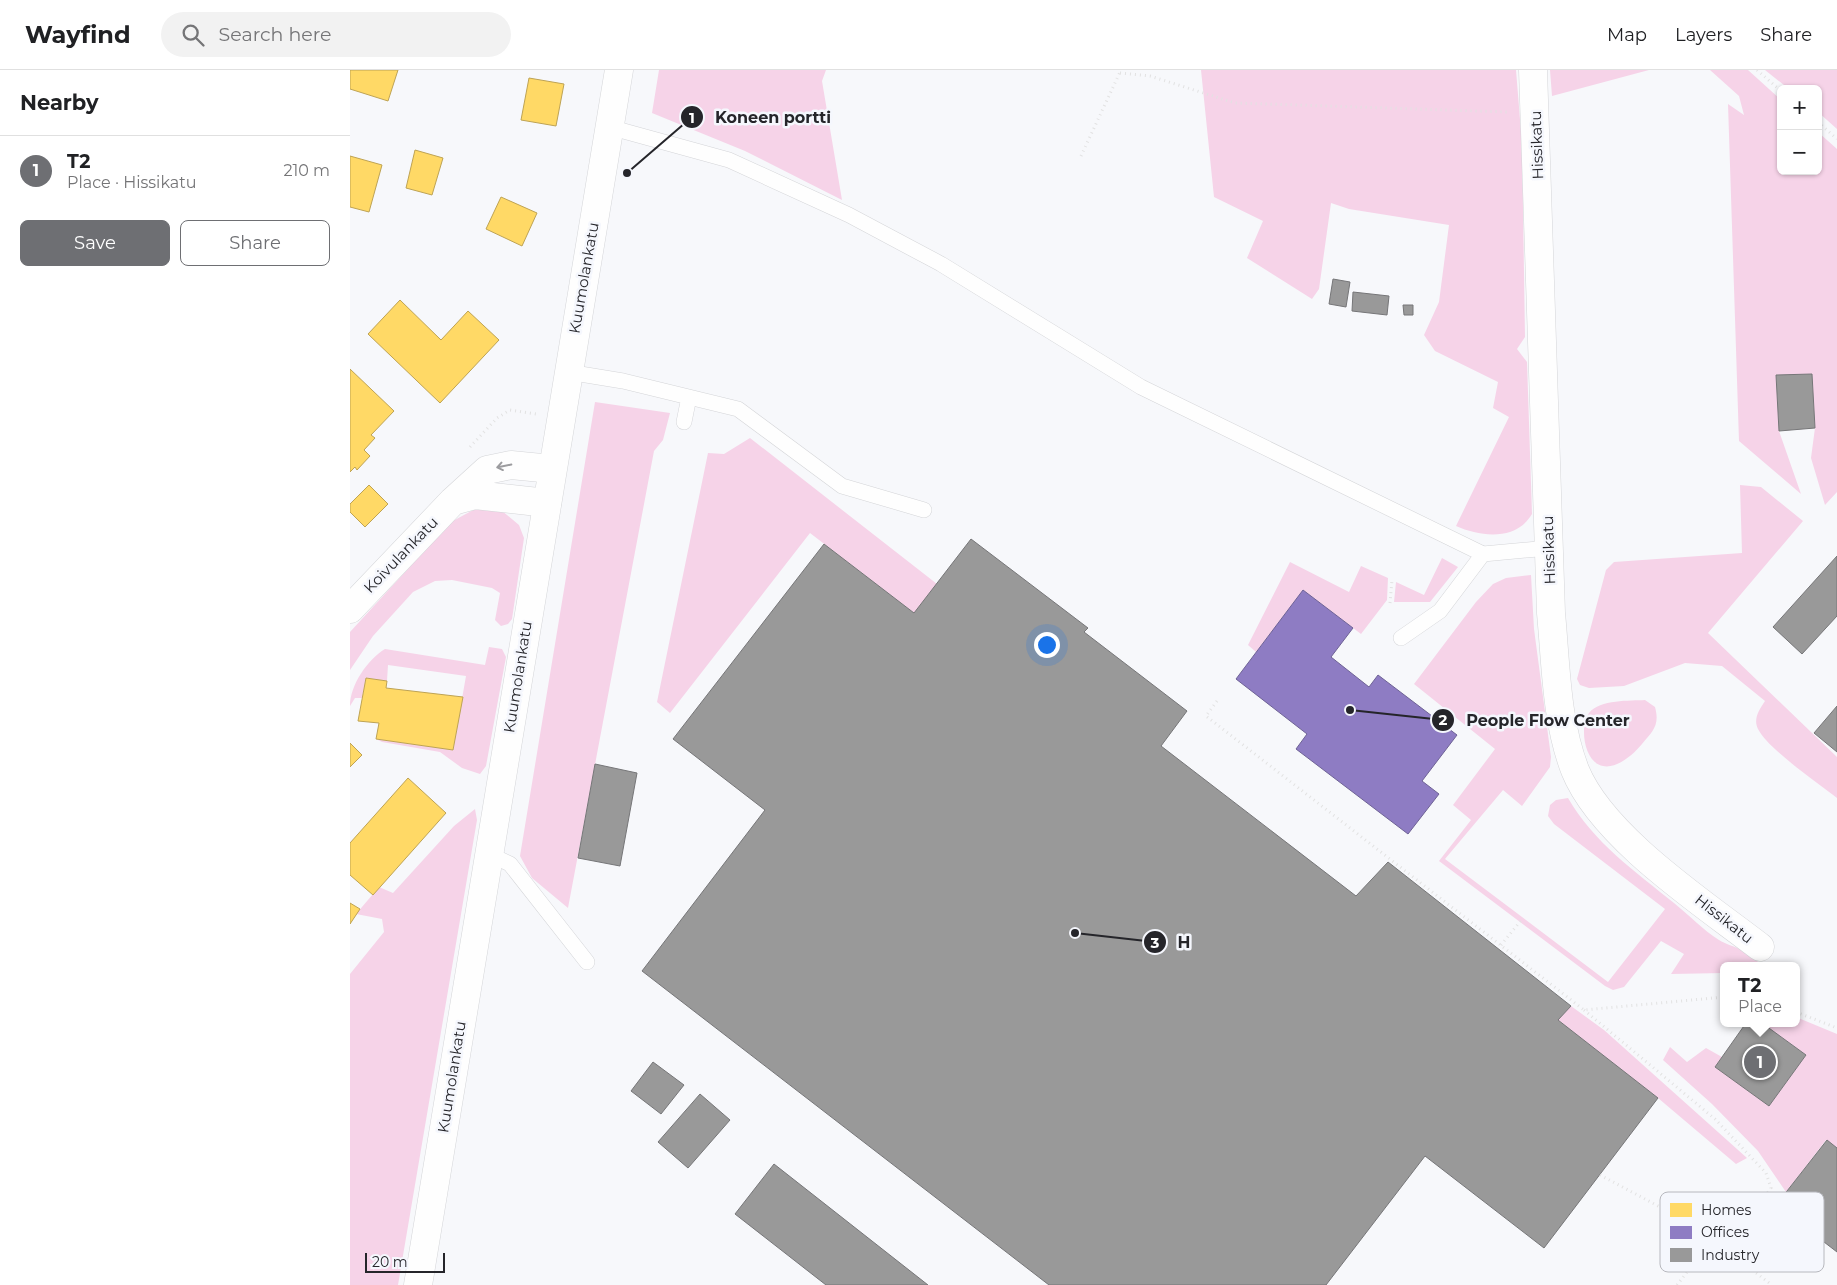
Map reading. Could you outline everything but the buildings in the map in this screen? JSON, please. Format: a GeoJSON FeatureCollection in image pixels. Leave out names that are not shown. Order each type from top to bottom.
{"type":"FeatureCollection","features":[{"type":"Feature","properties":{"kind":"street","name":"Kuumolankatu"},"geometry":{"type":"LineString","coordinates":[[418,1285],[619,70]]}},
{"type":"Feature","properties":{"kind":"street","name":"Hissikatu"},"geometry":{"type":"LineString","coordinates":[[1534,70],[1551,613],[1558,692],[1568,746],[1583,786],[1599,811],[1626,840],[1760,947]]}},
{"type":"Feature","properties":{"kind":"street","name":"Koivulankatu"},"geometry":{"type":"LineString","coordinates":[[350,609],[453,501],[486,470],[510,464],[552,469]]}},
{"type":"Feature","properties":{"kind":"street"},"geometry":{"type":"LineString","coordinates":[[453,501],[475,495],[547,503]]}},
{"type":"Feature","properties":{"kind":"lane"},"geometry":{"type":"LineString","coordinates":[[609,127],[729,160],[849,215],[941,264],[1141,387],[1483,554],[1549,548]]}},
{"type":"Feature","properties":{"kind":"lane"},"geometry":{"type":"LineString","coordinates":[[568,372],[623,381],[738,409],[842,486],[924,510]]}},
{"type":"Feature","properties":{"kind":"lane"},"geometry":{"type":"LineString","coordinates":[[684,422],[690,396]]}},
{"type":"Feature","properties":{"kind":"lane"},"geometry":{"type":"LineString","coordinates":[[1401,638],[1440,611],[1483,554]]}},
{"type":"Feature","properties":{"kind":"lane"},"geometry":{"type":"LineString","coordinates":[[489,854],[510,864],[587,962]]}},
{"type":"Feature","properties":{"kind":"path"},"geometry":{"type":"LineString","coordinates":[[1757,70],[1777,87]]}},
{"type":"Feature","properties":{"kind":"path"},"geometry":{"type":"LineString","coordinates":[[1081,156],[1120,71],[1150,76],[1235,103],[1466,109],[1536,115]]}},
{"type":"Feature","properties":{"kind":"path"},"geometry":{"type":"LineString","coordinates":[[1822,126],[1837,139]]}},
{"type":"Feature","properties":{"kind":"path"},"geometry":{"type":"LineString","coordinates":[[1390,603],[1392,580]]}},
{"type":"Feature","properties":{"kind":"path"},"geometry":{"type":"LineString","coordinates":[[1217,701],[1206,716],[1584,1010],[1715,1119],[1766,1173],[1771,1188],[1768,1192]]}},
{"type":"Feature","properties":{"kind":"path"},"geometry":{"type":"LineString","coordinates":[[1501,945],[1523,918]]}},
{"type":"Feature","properties":{"kind":"path"},"geometry":{"type":"LineString","coordinates":[[1584,1010],[1720,997]]}},
{"type":"Feature","properties":{"kind":"path"},"geometry":{"type":"LineString","coordinates":[[1800,1014],[1837,1028]]}},
{"type":"Feature","properties":{"kind":"path"},"geometry":{"type":"LineString","coordinates":[[1600,1174],[1660,1207]]}},
{"type":"Feature","properties":{"kind":"path"},"geometry":{"type":"LineString","coordinates":[[1677,1285],[1687,1272]]}},
{"type":"Feature","properties":{"kind":"path"},"geometry":{"type":"LineString","coordinates":[[1755,1272],[1772,1285]]}},
{"type":"Feature","properties":{"kind":"shaded area"},"geometry":{"type":"Polygon","coordinates":[[[659,70],[826,70],[822,81],[842,200],[745,151],[652,113],[659,70]]]}},
{"type":"Feature","properties":{"kind":"shaded area"},"geometry":{"type":"Polygon","coordinates":[[[1201,70],[1516,70],[1522,144],[1525,337],[1517,349],[1527,362],[1532,514],[1517,529],[1508,533],[1487,534],[1476,533],[1456,526],[1509,417],[1493,408],[1498,382],[1435,351],[1424,335],[1439,302],[1449,225],[1349,209],[1331,203],[1319,289],[1312,299],[1247,258],[1263,221],[1214,197],[1201,70]]]}},
{"type":"Feature","properties":{"kind":"shaded area"},"geometry":{"type":"Polygon","coordinates":[[[1550,70],[1649,70],[1552,96],[1550,70]]]}},
{"type":"Feature","properties":{"kind":"shaded area"},"geometry":{"type":"Polygon","coordinates":[[[1710,70],[1748,70],[1777,96],[1777,175],[1822,175],[1822,136],[1837,149],[1837,492],[1825,505],[1811,458],[1815,428],[1812,374],[1776,376],[1779,431],[1801,494],[1739,441],[1728,104],[1744,115],[1739,96],[1710,70]]]}},
{"type":"Feature","properties":{"kind":"shaded area"},"geometry":{"type":"Polygon","coordinates":[[[1765,70],[1837,70],[1837,129],[1822,116],[1822,85],[1784,85],[1765,70]]]}},
{"type":"Feature","properties":{"kind":"shaded area"},"geometry":{"type":"Polygon","coordinates":[[[595,402],[670,413],[663,440],[654,451],[568,908],[532,878],[520,856],[595,402]]]}},
{"type":"Feature","properties":{"kind":"shaded area"},"geometry":{"type":"Polygon","coordinates":[[[750,438],[937,584],[914,613],[810,533],[670,713],[657,702],[708,453],[724,454],[750,438]]]}},
{"type":"Feature","properties":{"kind":"shaded area"},"geometry":{"type":"Polygon","coordinates":[[[1740,485],[1761,487],[1803,521],[1708,633],[1837,757],[1837,798],[1783,756],[1764,737],[1758,729],[1756,718],[1765,701],[1722,666],[1685,663],[1624,686],[1589,688],[1580,685],[1577,679],[1606,570],[1614,562],[1742,553],[1740,485]]]}},
{"type":"Feature","properties":{"kind":"shaded area"},"geometry":{"type":"Polygon","coordinates":[[[475,509],[501,510],[519,525],[524,538],[512,619],[508,624],[501,626],[495,620],[500,593],[492,588],[452,580],[435,581],[413,592],[373,636],[350,670],[350,632],[451,522],[475,509]]]}},
{"type":"Feature","properties":{"kind":"shaded area"},"geometry":{"type":"Polygon","coordinates":[[[1442,558],[1458,567],[1430,602],[1394,602],[1396,582],[1424,595],[1442,558]]]}},
{"type":"Feature","properties":{"kind":"shaded area"},"geometry":{"type":"Polygon","coordinates":[[[1290,562],[1349,592],[1361,566],[1388,578],[1387,600],[1361,634],[1303,590],[1256,652],[1248,645],[1290,562]]]}},
{"type":"Feature","properties":{"kind":"shaded area"},"geometry":{"type":"Polygon","coordinates":[[[1531,575],[1534,629],[1551,757],[1550,767],[1522,806],[1503,790],[1445,859],[1608,982],[1665,909],[1554,824],[1548,816],[1550,805],[1556,800],[1568,798],[1590,829],[1630,868],[1707,932],[1724,943],[1748,953],[1758,962],[1720,962],[1720,973],[1671,974],[1684,954],[1661,941],[1624,987],[1613,990],[1605,986],[1439,861],[1471,820],[1453,805],[1495,749],[1414,684],[1476,602],[1493,584],[1506,578],[1531,575]]]}},
{"type":"Feature","properties":{"kind":"shaded area"},"geometry":{"type":"Polygon","coordinates":[[[489,647],[502,649],[506,657],[486,766],[480,774],[462,768],[440,752],[382,742],[376,739],[453,750],[466,676],[388,665],[387,681],[366,678],[362,698],[355,698],[350,706],[353,690],[361,673],[372,659],[385,649],[485,665],[489,647]]]}},
{"type":"Feature","properties":{"kind":"shaded area"},"geometry":{"type":"Polygon","coordinates":[[[1645,700],[1655,707],[1657,719],[1655,727],[1634,752],[1625,760],[1608,766],[1603,766],[1591,758],[1584,735],[1584,726],[1589,713],[1594,708],[1608,703],[1645,700]]]}},
{"type":"Feature","properties":{"kind":"shaded area"},"geometry":{"type":"Polygon","coordinates":[[[475,809],[477,820],[398,1285],[350,1285],[350,974],[384,932],[382,919],[356,914],[379,887],[393,893],[454,826],[475,809]]]}},
{"type":"Feature","properties":{"kind":"shaded area"},"geometry":{"type":"Polygon","coordinates":[[[1571,1006],[1604,1030],[1747,1158],[1736,1164],[1658,1098],[1558,1020],[1571,1006]]]}},
{"type":"Feature","properties":{"kind":"shaded area"},"geometry":{"type":"Polygon","coordinates":[[[1800,1019],[1837,1034],[1837,1148],[1826,1140],[1786,1192],[1758,1151],[1712,1104],[1663,1060],[1670,1047],[1687,1062],[1706,1048],[1722,1057],[1715,1067],[1769,1106],[1806,1055],[1768,1027],[1800,1027],[1800,1019]]]}},
{"type":"Feature","properties":{"kind":"place","name":"Koneen portti"},"geometry":{"type":"Point","coordinates":[627,173]}},
{"type":"Feature","properties":{"kind":"place","name":"People Flow Center"},"geometry":{"type":"Point","coordinates":[1350,710]}},
{"type":"Feature","properties":{"kind":"place","name":"H"},"geometry":{"type":"Point","coordinates":[1075,933]}},
{"type":"Feature","properties":{"kind":"place","name":"T2"},"geometry":{"type":"Point","coordinates":[1760,1062]}}]}
